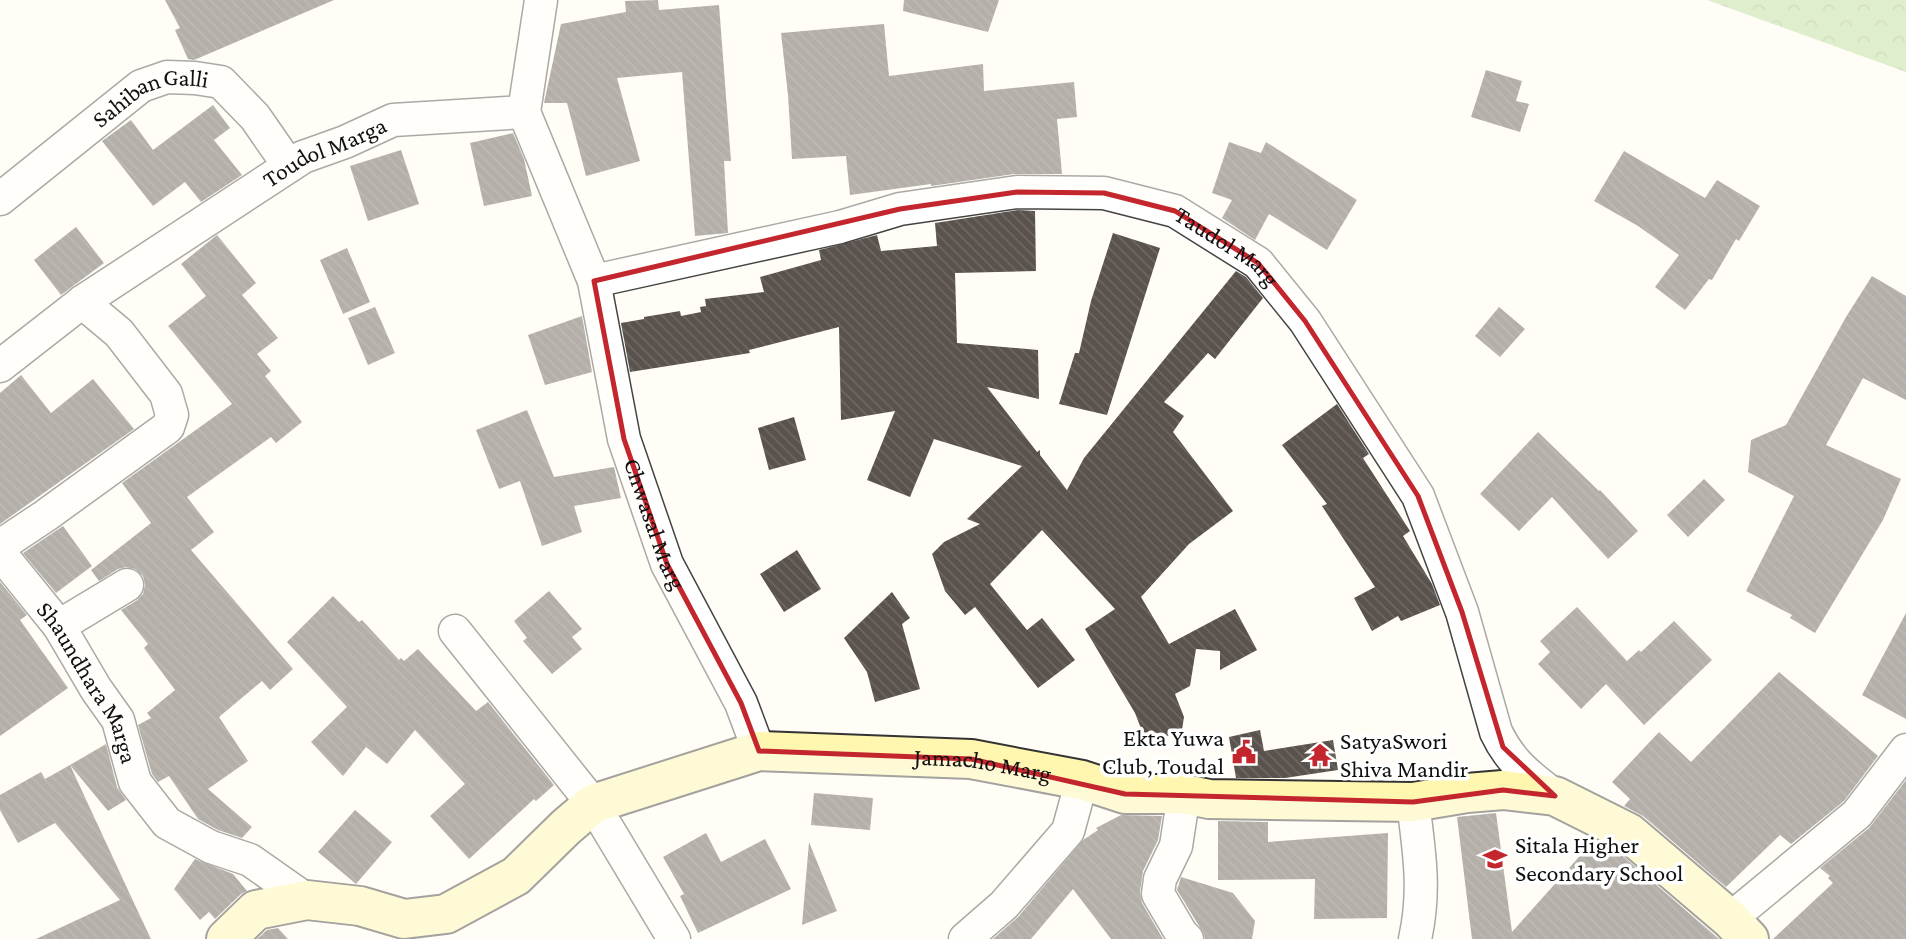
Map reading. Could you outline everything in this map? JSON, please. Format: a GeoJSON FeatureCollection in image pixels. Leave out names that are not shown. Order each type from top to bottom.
{"type":"FeatureCollection","features":[{"type":"Feature","properties":{"kind":"street"},"geometry":{"type":"LineString","coordinates":[[541,0],[524,112],[594,281]]}},
{"type":"Feature","properties":{"kind":"street","name":"Sahiban Galli"},"geometry":{"type":"LineString","coordinates":[[0,199],[141,86],[167,77],[221,82],[255,117],[289,166]]}},
{"type":"Feature","properties":{"kind":"street","name":"Toudol Marga"},"geometry":{"type":"LineString","coordinates":[[0,366],[82,302],[303,157],[393,120],[524,112]]}},
{"type":"Feature","properties":{"kind":"street","name":"Taudol Marg"},"geometry":{"type":"LineString","coordinates":[[594,281],[840,227],[900,209],[1017,191],[1104,193],[1175,211],[1258,263],[1305,321],[1418,496],[1462,612],[1496,732],[1503,747],[1514,762],[1555,796]]}},
{"type":"Feature","properties":{"kind":"street","name":"Chwasal Marg"},"geometry":{"type":"LineString","coordinates":[[594,281],[624,439],[667,564],[741,703],[759,751]]}},
{"type":"Feature","properties":{"kind":"street"},"geometry":{"type":"LineString","coordinates":[[0,546],[168,427],[172,415],[166,394],[119,332],[82,302]]}},
{"type":"Feature","properties":{"kind":"street","name":"Shaundhara Marga"},"geometry":{"type":"LineString","coordinates":[[0,553],[60,625],[96,689],[118,720],[135,782],[166,823],[211,847],[250,860],[307,900]]}},
{"type":"Feature","properties":{"kind":"street"},"geometry":{"type":"LineString","coordinates":[[60,625],[127,584]]}},
{"type":"Feature","properties":{"kind":"street"},"geometry":{"type":"LineString","coordinates":[[455,631],[593,804],[674,939]]}},
{"type":"Feature","properties":{"kind":"street"},"geometry":{"type":"LineString","coordinates":[[1740,929],[1857,814],[1906,750]]}},
{"type":"Feature","properties":{"kind":"street","name":"Jamacho Marg"},"geometry":{"type":"LineString","coordinates":[[226,939],[256,909],[307,900],[360,906],[404,919],[446,914],[516,876],[593,804],[759,751],[971,759],[1082,780],[1125,794],[1184,794],[1209,799],[1413,802],[1503,790],[1555,796],[1629,833],[1740,929]]}},
{"type":"Feature","properties":{"kind":"street"},"geometry":{"type":"LineString","coordinates":[[965,939],[1004,905],[1068,831],[1082,780]]}},
{"type":"Feature","properties":{"kind":"street"},"geometry":{"type":"LineString","coordinates":[[1184,794],[1176,846],[1160,879],[1158,894],[1186,939]]}},
{"type":"Feature","properties":{"kind":"street"},"geometry":{"type":"LineString","coordinates":[[1413,802],[1422,871],[1421,914],[1415,939]]}},
{"type":"Feature","properties":{"kind":"highlighted area"},"geometry":{"type":"Polygon","coordinates":[[[1017,192],[1104,193],[1175,211],[1258,263],[1305,321],[1418,496],[1462,612],[1503,747],[1555,796],[1503,790],[1413,802],[1125,794],[971,759],[759,751],[741,703],[667,564],[624,439],[594,281],[900,209],[1017,192]]]}},
{"type":"Feature","properties":{"kind":"green space"},"geometry":{"type":"Polygon","coordinates":[[[1707,0],[1906,0],[1906,72],[1707,0]]]}},
{"type":"Feature","properties":{"kind":"building"},"geometry":{"type":"Polygon","coordinates":[[[165,0],[334,0],[194,60],[188,59],[175,30],[180,28],[165,0]]]}},
{"type":"Feature","properties":{"kind":"building"},"geometry":{"type":"Polygon","coordinates":[[[658,0],[659,10],[719,5],[731,161],[724,161],[728,233],[695,236],[682,72],[617,78],[640,161],[586,176],[567,103],[544,103],[561,24],[626,12],[625,1],[658,0]]]}},
{"type":"Feature","properties":{"kind":"building"},"geometry":{"type":"Polygon","coordinates":[[[904,0],[999,0],[988,32],[903,11],[904,0]]]}},
{"type":"Feature","properties":{"kind":"building"},"geometry":{"type":"Polygon","coordinates":[[[884,24],[889,76],[983,64],[984,91],[1074,82],[1077,117],[1057,119],[1062,174],[1014,174],[850,195],[846,156],[792,159],[781,33],[884,24]]]}},
{"type":"Feature","properties":{"kind":"building"},"geometry":{"type":"Polygon","coordinates":[[[1486,70],[1522,81],[1516,101],[1529,104],[1520,132],[1471,117],[1486,70]]]}},
{"type":"Feature","properties":{"kind":"building"},"geometry":{"type":"Polygon","coordinates":[[[213,105],[230,128],[214,140],[242,175],[201,202],[185,182],[153,206],[102,141],[131,120],[153,150],[213,105]]]}},
{"type":"Feature","properties":{"kind":"building"},"geometry":{"type":"Polygon","coordinates":[[[513,133],[524,159],[532,196],[484,206],[470,143],[513,133]]]}},
{"type":"Feature","properties":{"kind":"building"},"geometry":{"type":"Polygon","coordinates":[[[1229,142],[1261,153],[1266,142],[1357,200],[1327,250],[1269,214],[1255,240],[1222,218],[1232,200],[1212,193],[1229,142]]]}},
{"type":"Feature","properties":{"kind":"building"},"geometry":{"type":"Polygon","coordinates":[[[401,150],[419,204],[368,221],[350,166],[401,150]]]}},
{"type":"Feature","properties":{"kind":"building"},"geometry":{"type":"Polygon","coordinates":[[[1624,151],[1705,198],[1717,180],[1760,206],[1739,241],[1736,239],[1712,280],[1709,279],[1685,310],[1655,287],[1679,255],[1638,226],[1594,201],[1624,151]]]}},
{"type":"Feature","properties":{"kind":"building"},"geometry":{"type":"Polygon","coordinates":[[[1018,210],[1035,211],[1036,271],[955,273],[957,343],[1038,350],[1039,399],[987,387],[1037,452],[1040,450],[1040,455],[1067,490],[1084,458],[1236,271],[1246,277],[1263,298],[1215,359],[1208,353],[1164,402],[1184,416],[1173,432],[1233,511],[1189,544],[1141,597],[1169,644],[1235,609],[1257,650],[1220,670],[1220,651],[1196,649],[1190,686],[1175,694],[1184,717],[1182,730],[1147,744],[1135,713],[1085,629],[1115,609],[1042,530],[990,584],[1027,630],[1042,618],[1075,660],[1038,688],[975,607],[965,615],[945,591],[932,554],[944,542],[980,524],[967,519],[1022,466],[934,439],[910,497],[867,480],[895,411],[841,420],[839,327],[749,350],[750,353],[630,372],[621,323],[680,311],[681,316],[701,312],[700,307],[706,306],[705,299],[764,292],[760,277],[821,260],[819,250],[877,235],[881,251],[937,246],[935,223],[1018,210]]]}},
{"type":"Feature","properties":{"kind":"building"},"geometry":{"type":"Polygon","coordinates":[[[76,227],[104,263],[61,295],[34,260],[76,227]]]}},
{"type":"Feature","properties":{"kind":"building"},"geometry":{"type":"Polygon","coordinates":[[[1113,233],[1160,248],[1107,415],[1059,404],[1075,353],[1079,353],[1091,301],[1113,233]]]}},
{"type":"Feature","properties":{"kind":"building"},"geometry":{"type":"Polygon","coordinates":[[[217,235],[256,283],[242,295],[278,338],[257,354],[271,371],[265,376],[302,422],[276,443],[271,437],[187,497],[214,532],[191,550],[293,669],[270,690],[262,681],[219,717],[248,761],[208,789],[252,827],[242,838],[218,830],[198,819],[169,776],[158,782],[152,774],[138,725],[151,718],[147,713],[175,690],[144,648],[148,644],[121,610],[143,594],[143,576],[135,569],[126,567],[99,581],[91,570],[151,523],[122,483],[232,404],[168,326],[206,296],[181,264],[217,235]]]}},
{"type":"Feature","properties":{"kind":"building"},"geometry":{"type":"Polygon","coordinates":[[[347,248],[370,302],[343,314],[320,260],[347,248]]]}},
{"type":"Feature","properties":{"kind":"building"},"geometry":{"type":"Polygon","coordinates":[[[1872,276],[1906,296],[1906,400],[1863,378],[1826,445],[1901,479],[1883,520],[1815,633],[1790,618],[1792,615],[1746,591],[1794,496],[1748,472],[1751,440],[1786,425],[1872,276]]]}},
{"type":"Feature","properties":{"kind":"building"},"geometry":{"type":"Polygon","coordinates":[[[375,307],[395,353],[368,365],[348,318],[375,307]]]}},
{"type":"Feature","properties":{"kind":"building"},"geometry":{"type":"Polygon","coordinates":[[[1499,307],[1525,329],[1500,357],[1475,336],[1499,307]]]}},
{"type":"Feature","properties":{"kind":"building"},"geometry":{"type":"Polygon","coordinates":[[[582,316],[592,372],[545,385],[528,335],[582,316]]]}},
{"type":"Feature","properties":{"kind":"building"},"geometry":{"type":"Polygon","coordinates":[[[21,375],[51,413],[93,379],[134,429],[0,524],[0,393],[21,375]]]}},
{"type":"Feature","properties":{"kind":"building"},"geometry":{"type":"Polygon","coordinates":[[[1337,404],[1369,454],[1363,458],[1410,531],[1403,536],[1432,584],[1440,605],[1401,621],[1398,616],[1372,631],[1354,598],[1375,587],[1322,506],[1327,504],[1282,445],[1337,404]]]}},
{"type":"Feature","properties":{"kind":"building"},"geometry":{"type":"Polygon","coordinates":[[[527,410],[554,477],[614,467],[621,498],[574,506],[582,532],[542,546],[520,481],[499,489],[476,430],[527,410]]]}},
{"type":"Feature","properties":{"kind":"building"},"geometry":{"type":"Polygon","coordinates":[[[794,417],[806,460],[769,470],[758,428],[794,417]]]}},
{"type":"Feature","properties":{"kind":"building"},"geometry":{"type":"Polygon","coordinates":[[[1538,432],[1600,490],[1638,531],[1608,559],[1552,497],[1519,531],[1480,494],[1538,432]]]}},
{"type":"Feature","properties":{"kind":"building"},"geometry":{"type":"Polygon","coordinates":[[[1704,479],[1725,500],[1688,537],[1667,515],[1704,479]]]}},
{"type":"Feature","properties":{"kind":"building"},"geometry":{"type":"Polygon","coordinates":[[[63,526],[92,566],[56,593],[23,553],[63,526]]]}},
{"type":"Feature","properties":{"kind":"building"},"geometry":{"type":"Polygon","coordinates":[[[797,550],[821,589],[784,612],[760,574],[797,550]]]}},
{"type":"Feature","properties":{"kind":"building"},"geometry":{"type":"Polygon","coordinates":[[[0,582],[27,615],[20,620],[68,688],[0,736],[0,582]]]}},
{"type":"Feature","properties":{"kind":"building"},"geometry":{"type":"Polygon","coordinates":[[[549,591],[582,629],[572,637],[582,649],[552,674],[523,641],[527,638],[514,621],[549,591]]]}},
{"type":"Feature","properties":{"kind":"building"},"geometry":{"type":"Polygon","coordinates":[[[892,592],[910,618],[902,624],[920,689],[875,702],[867,672],[844,638],[892,592]]]}},
{"type":"Feature","properties":{"kind":"building"},"geometry":{"type":"Polygon","coordinates":[[[333,596],[359,622],[362,620],[399,660],[401,658],[404,661],[418,649],[476,711],[488,702],[554,785],[536,801],[534,799],[469,859],[430,816],[465,784],[415,730],[387,764],[366,747],[343,776],[311,742],[347,707],[287,642],[333,596]]]}},
{"type":"Feature","properties":{"kind":"building"},"geometry":{"type":"Polygon","coordinates":[[[1577,607],[1627,661],[1639,650],[1641,652],[1674,621],[1712,660],[1644,725],[1606,684],[1581,709],[1538,664],[1550,652],[1540,641],[1577,607]]]}},
{"type":"Feature","properties":{"kind":"building"},"geometry":{"type":"Polygon","coordinates":[[[1906,613],[1906,719],[1862,695],[1906,613]]]}},
{"type":"Feature","properties":{"kind":"building"},"geometry":{"type":"Polygon","coordinates":[[[1779,672],[1878,756],[1844,801],[1791,844],[1780,835],[1726,887],[1643,816],[1624,806],[1630,799],[1612,782],[1659,732],[1691,762],[1779,672]]]}},
{"type":"Feature","properties":{"kind":"building"},"geometry":{"type":"Polygon","coordinates":[[[1260,730],[1264,751],[1333,740],[1338,770],[1285,778],[1236,778],[1229,737],[1260,730]]]}},
{"type":"Feature","properties":{"kind":"building"},"geometry":{"type":"Polygon","coordinates":[[[106,744],[117,787],[126,800],[108,811],[70,765],[106,744]]]}},
{"type":"Feature","properties":{"kind":"building"},"geometry":{"type":"Polygon","coordinates":[[[70,765],[151,939],[36,939],[120,900],[55,823],[18,843],[0,810],[0,795],[41,772],[45,779],[70,765]]]}},
{"type":"Feature","properties":{"kind":"building"},"geometry":{"type":"Polygon","coordinates":[[[1906,780],[1906,939],[1773,939],[1833,883],[1828,878],[1830,876],[1820,868],[1869,828],[1906,780]]]}},
{"type":"Feature","properties":{"kind":"building"},"geometry":{"type":"Polygon","coordinates":[[[814,793],[873,798],[870,830],[811,825],[814,793]]]}},
{"type":"Feature","properties":{"kind":"building"},"geometry":{"type":"Polygon","coordinates":[[[355,810],[392,842],[356,884],[318,852],[355,810]]]}},
{"type":"Feature","properties":{"kind":"building"},"geometry":{"type":"Polygon","coordinates":[[[1496,813],[1512,932],[1594,840],[1617,851],[1719,939],[1472,939],[1457,817],[1496,813]]]}},
{"type":"Feature","properties":{"kind":"building"},"geometry":{"type":"Polygon","coordinates":[[[1121,815],[1162,816],[1158,840],[1143,871],[1140,892],[1142,903],[1163,939],[1111,939],[1073,889],[1031,939],[993,939],[1018,917],[1083,840],[1098,830],[1096,828],[1121,815]]]}},
{"type":"Feature","properties":{"kind":"building"},"geometry":{"type":"Polygon","coordinates":[[[1218,821],[1268,822],[1268,842],[1388,833],[1387,918],[1314,919],[1315,879],[1218,880],[1218,821]]]}},
{"type":"Feature","properties":{"kind":"building"},"geometry":{"type":"Polygon","coordinates":[[[706,833],[721,862],[765,839],[791,889],[698,933],[680,896],[684,894],[663,857],[706,833]]]}},
{"type":"Feature","properties":{"kind":"building"},"geometry":{"type":"Polygon","coordinates":[[[809,842],[837,911],[802,925],[809,842]]]}},
{"type":"Feature","properties":{"kind":"building"},"geometry":{"type":"Polygon","coordinates":[[[195,859],[233,874],[247,891],[215,919],[209,912],[200,920],[174,889],[195,859]]]}},
{"type":"Feature","properties":{"kind":"building"},"geometry":{"type":"Polygon","coordinates":[[[1181,877],[1233,893],[1255,921],[1252,939],[1205,939],[1177,890],[1181,877]]]}},
{"type":"Feature","properties":{"kind":"building"},"geometry":{"type":"Polygon","coordinates":[[[278,928],[288,939],[257,939],[267,930],[278,928]]]}},
{"type":"Feature","properties":{"kind":"place","name":"Ekta Yuwa Club, Toudal"},"geometry":{"type":"Point","coordinates":[1244,752]}},
{"type":"Feature","properties":{"kind":"place","name":"SatyaSwori Shiva Mandir"},"geometry":{"type":"Point","coordinates":[1320,755]}},
{"type":"Feature","properties":{"kind":"place","name":"Sitala Higher Secondary School"},"geometry":{"type":"Point","coordinates":[1495,859]}}]}
